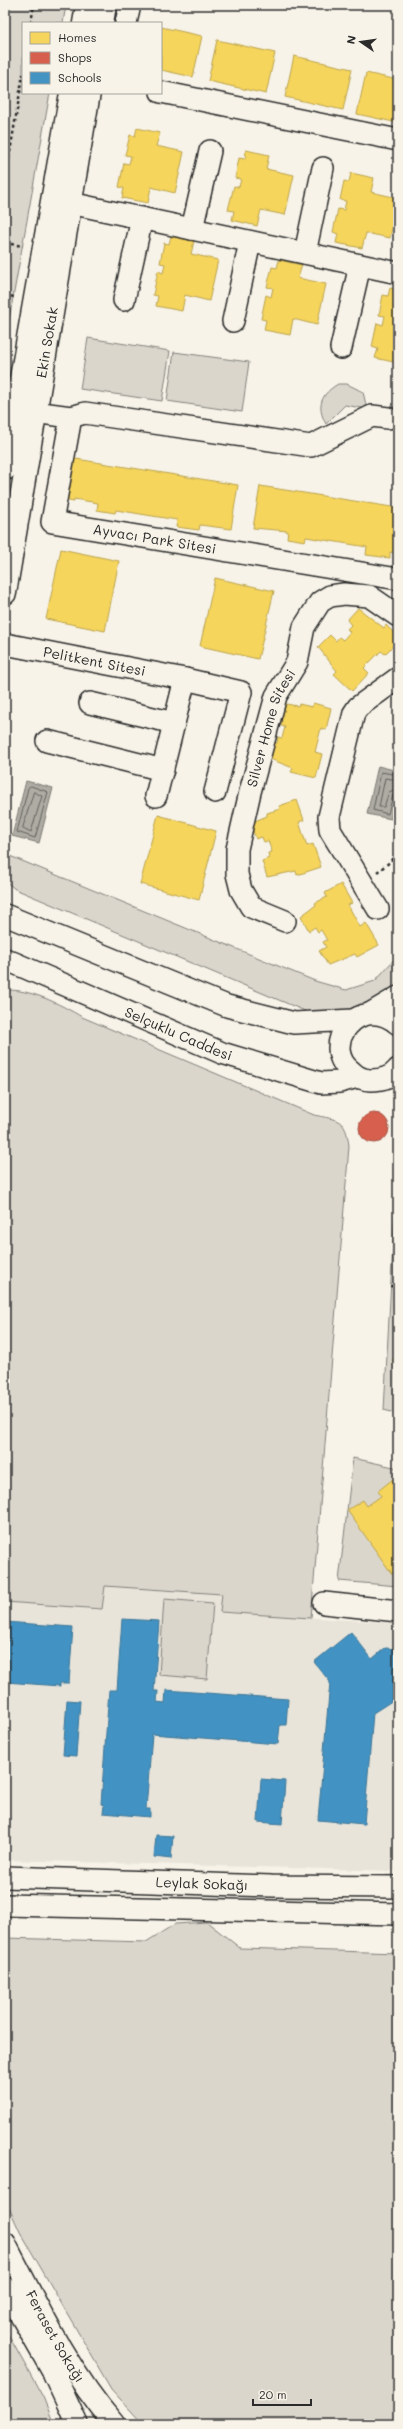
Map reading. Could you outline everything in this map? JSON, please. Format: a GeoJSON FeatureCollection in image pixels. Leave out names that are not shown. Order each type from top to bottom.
{"type":"FeatureCollection","features":[{"type":"Feature","properties":{"kind":"main road"},"geometry":{"type":"LineString","coordinates":[[84,22],[87,5]]}},
{"type":"Feature","properties":{"kind":"main road"},"geometry":{"type":"LineString","coordinates":[[102,22],[105,5]]}},
{"type":"Feature","properties":{"kind":"main road","name":"Ekin Sokak"},"geometry":{"type":"LineString","coordinates":[[5,469],[71,94]]}},
{"type":"Feature","properties":{"kind":"main road","name":"Ekin Sokak"},"geometry":{"type":"LineString","coordinates":[[5,593],[9,521],[34,412],[89,94]]}},
{"type":"Feature","properties":{"kind":"street"},"geometry":{"type":"LineString","coordinates":[[126,22],[130,5]]}},
{"type":"Feature","properties":{"kind":"street"},"geometry":{"type":"LineString","coordinates":[[162,92],[398,140]]}},
{"type":"Feature","properties":{"kind":"street"},"geometry":{"type":"LineString","coordinates":[[192,229],[210,151]]}},
{"type":"Feature","properties":{"kind":"street"},"geometry":{"type":"LineString","coordinates":[[304,253],[323,168]]}},
{"type":"Feature","properties":{"kind":"street"},"geometry":{"type":"LineString","coordinates":[[70,203],[398,273]]}},
{"type":"Feature","properties":{"kind":"street"},"geometry":{"type":"LineString","coordinates":[[124,300],[142,218]]}},
{"type":"Feature","properties":{"kind":"street"},"geometry":{"type":"LineString","coordinates":[[233,321],[250,242]]}},
{"type":"Feature","properties":{"kind":"street"},"geometry":{"type":"LineString","coordinates":[[341,348],[360,265]]}},
{"type":"Feature","properties":{"kind":"street"},"geometry":{"type":"LineString","coordinates":[[34,412],[71,417],[85,413],[310,446],[372,416],[388,418]]}},
{"type":"Feature","properties":{"kind":"street","name":"Ayvacı Park Sitesi"},"geometry":{"type":"LineString","coordinates":[[71,417],[52,522],[398,579]]}},
{"type":"Feature","properties":{"kind":"street","name":"Silver Home Sitesi"},"geometry":{"type":"LineString","coordinates":[[285,920],[251,907],[241,890],[237,874],[237,849],[250,792],[276,696],[297,662],[304,627],[320,602],[330,596],[344,594],[369,596],[398,616]]}},
{"type":"Feature","properties":{"kind":"street","name":"Pelitkent Sitesi"},"geometry":{"type":"LineString","coordinates":[[5,644],[184,679],[241,692],[215,792]]}},
{"type":"Feature","properties":{"kind":"street"},"geometry":{"type":"LineString","coordinates":[[378,909],[330,830],[330,811],[354,713],[358,707],[398,678]]}},
{"type":"Feature","properties":{"kind":"street"},"geometry":{"type":"LineString","coordinates":[[156,796],[184,679]]}},
{"type":"Feature","properties":{"kind":"street"},"geometry":{"type":"LineString","coordinates":[[90,703],[174,724]]}},
{"type":"Feature","properties":{"kind":"street"},"geometry":{"type":"LineString","coordinates":[[47,741],[163,770]]}},
{"type":"Feature","properties":{"kind":"street"},"geometry":{"type":"LineString","coordinates":[[5,915],[227,1006],[294,1023],[382,1014],[398,1024]]}},
{"type":"Feature","properties":{"kind":"street","name":"Selçuklu Caddesi"},"geometry":{"type":"LineString","coordinates":[[5,958],[215,1050],[250,1062],[321,1083],[340,1082],[358,1077]]}},
{"type":"Feature","properties":{"kind":"street"},"geometry":{"type":"LineString","coordinates":[[395,1074],[379,1080],[368,1080],[358,1077],[342,1061],[340,1039],[344,1029],[362,1016],[398,997]]}},
{"type":"Feature","properties":{"kind":"street"},"geometry":{"type":"LineString","coordinates":[[324,1603],[398,1611]]}},
{"type":"Feature","properties":{"kind":"street","name":"Leylak Sokağı"},"geometry":{"type":"LineString","coordinates":[[5,1877],[271,1886],[398,1887]]}},
{"type":"Feature","properties":{"kind":"street","name":"Leylak Sokağı"},"geometry":{"type":"LineString","coordinates":[[5,1905],[398,1914]]}},
{"type":"Feature","properties":{"kind":"street","name":"Feraset Sokağı"},"geometry":{"type":"LineString","coordinates":[[5,2243],[74,2370],[98,2405],[114,2424]]}},
{"type":"Feature","properties":{"kind":"street"},"geometry":{"type":"LineString","coordinates":[[5,2288],[53,2372],[77,2424]]}},
{"type":"Feature","properties":{"kind":"path"},"geometry":{"type":"LineString","coordinates":[[31,22],[34,5]]}},
{"type":"Feature","properties":{"kind":"path"},"geometry":{"type":"LineString","coordinates":[[5,182],[22,80]]}},
{"type":"Feature","properties":{"kind":"path"},"geometry":{"type":"LineString","coordinates":[[362,883],[385,866],[398,850]]}},
{"type":"Feature","properties":{"kind":"path"},"geometry":{"type":"LineString","coordinates":[[390,1286],[398,1287]]}},
{"type":"Feature","properties":{"kind":"shaded area"},"geometry":{"type":"Polygon","coordinates":[[[5,5],[66,5],[63,22],[22,22],[22,94],[50,94],[5,342],[5,5]]]}},
{"type":"Feature","properties":{"kind":"shaded area"},"geometry":{"type":"Polygon","coordinates":[[[88,338],[170,351],[162,401],[80,389],[88,338]]]}},
{"type":"Feature","properties":{"kind":"shaded area"},"geometry":{"type":"Polygon","coordinates":[[[174,352],[249,362],[242,412],[167,401],[174,352]]]}},
{"type":"Feature","properties":{"kind":"shaded area"},"geometry":{"type":"Polygon","coordinates":[[[338,384],[347,384],[363,392],[367,409],[345,405],[326,424],[321,412],[322,401],[324,396],[338,384]]]}},
{"type":"Feature","properties":{"kind":"shaded area"},"geometry":{"type":"Polygon","coordinates":[[[5,854],[315,981],[346,990],[375,981],[398,955],[398,1001],[324,1019],[15,889],[5,881],[5,854]]]}},
{"type":"Feature","properties":{"kind":"shaded area"},"geometry":{"type":"Polygon","coordinates":[[[5,990],[25,992],[45,998],[82,1017],[314,1115],[330,1118],[340,1122],[346,1130],[349,1146],[311,1618],[220,1612],[222,1594],[105,1586],[102,1609],[5,1602],[5,990]]]}},
{"type":"Feature","properties":{"kind":"shaded area"},"geometry":{"type":"Polygon","coordinates":[[[398,1152],[398,1414],[384,1410],[398,1152]]]}},
{"type":"Feature","properties":{"kind":"shaded area"},"geometry":{"type":"Polygon","coordinates":[[[353,1458],[398,1468],[398,1586],[339,1581],[353,1458]]]}},
{"type":"Feature","properties":{"kind":"shaded area"},"geometry":{"type":"Polygon","coordinates":[[[105,1585],[222,1594],[221,1612],[398,1623],[398,1871],[5,1860],[5,1602],[102,1609],[105,1585]]]}},
{"type":"Feature","properties":{"kind":"shaded area"},"geometry":{"type":"Polygon","coordinates":[[[164,1599],[213,1603],[207,1679],[159,1675],[164,1599]]]}},
{"type":"Feature","properties":{"kind":"shaded area"},"geometry":{"type":"Polygon","coordinates":[[[207,1922],[240,1948],[398,1953],[398,2424],[143,2424],[111,2389],[20,2232],[5,2199],[5,1938],[146,1942],[175,1924],[207,1922]]]}},
{"type":"Feature","properties":{"kind":"shaded area"},"geometry":{"type":"Polygon","coordinates":[[[5,2329],[43,2397],[54,2424],[5,2424],[5,2329]]]}},
{"type":"Feature","properties":{"kind":"water"},"geometry":{"type":"Polygon","coordinates":[[[378,766],[398,771],[398,789],[391,819],[367,814],[378,766]]]}},
{"type":"Feature","properties":{"kind":"water"},"geometry":{"type":"Polygon","coordinates":[[[26,781],[53,788],[39,843],[12,836],[26,781]]]}},
{"type":"Feature","properties":{"kind":"building: Homes"},"geometry":{"type":"Polygon","coordinates":[[[162,27],[202,36],[193,77],[162,70],[162,27]]]}},
{"type":"Feature","properties":{"kind":"building: Homes"},"geometry":{"type":"Polygon","coordinates":[[[217,40],[275,53],[266,94],[208,81],[217,40]]]}},
{"type":"Feature","properties":{"kind":"building: Homes"},"geometry":{"type":"Polygon","coordinates":[[[294,56],[352,69],[343,110],[285,97],[294,56]]]}},
{"type":"Feature","properties":{"kind":"building: Homes"},"geometry":{"type":"Polygon","coordinates":[[[366,73],[398,80],[398,123],[357,114],[366,73]]]}},
{"type":"Feature","properties":{"kind":"building: Homes"},"geometry":{"type":"Polygon","coordinates":[[[137,128],[160,133],[156,146],[184,152],[175,193],[151,187],[148,203],[122,198],[124,188],[119,187],[124,163],[129,164],[131,156],[125,155],[130,135],[135,136],[137,128]]]}},
{"type":"Feature","properties":{"kind":"building: Homes"},"geometry":{"type":"Polygon","coordinates":[[[246,150],[269,155],[266,169],[294,175],[285,215],[261,210],[257,226],[232,220],[234,211],[228,210],[234,186],[239,187],[241,179],[235,178],[239,158],[245,159],[246,150]]]}},
{"type":"Feature","properties":{"kind":"building: Homes"},"geometry":{"type":"Polygon","coordinates":[[[351,173],[374,178],[371,192],[398,198],[390,238],[366,233],[362,248],[336,243],[338,234],[333,232],[338,209],[344,210],[346,201],[340,200],[344,181],[349,182],[351,173]]]}},
{"type":"Feature","properties":{"kind":"building: Homes"},"geometry":{"type":"Polygon","coordinates":[[[171,236],[194,241],[191,254],[218,260],[209,301],[185,295],[182,311],[156,306],[158,296],[153,295],[158,271],[163,273],[165,264],[160,263],[164,243],[169,244],[171,236]]]}},
{"type":"Feature","properties":{"kind":"building: Homes"},"geometry":{"type":"Polygon","coordinates":[[[279,260],[302,265],[298,278],[326,284],[317,325],[293,319],[290,335],[264,330],[266,320],[261,319],[266,295],[271,297],[273,288],[267,287],[272,267],[277,268],[279,260]]]}},
{"type":"Feature","properties":{"kind":"building: Homes"},"geometry":{"type":"Polygon","coordinates":[[[390,288],[398,290],[398,363],[375,358],[378,349],[372,347],[377,323],[383,325],[385,316],[379,315],[383,295],[388,296],[390,288]]]}},
{"type":"Feature","properties":{"kind":"building: Homes"},"geometry":{"type":"Polygon","coordinates":[[[70,458],[238,485],[231,529],[200,525],[199,530],[176,527],[177,520],[116,510],[115,513],[97,510],[98,503],[74,499],[74,502],[63,500],[70,458]]]}},
{"type":"Feature","properties":{"kind":"building: Homes"},"geometry":{"type":"Polygon","coordinates":[[[260,486],[398,508],[398,554],[390,552],[390,558],[366,555],[367,547],[306,537],[305,541],[287,538],[288,531],[253,528],[260,486]]]}},
{"type":"Feature","properties":{"kind":"building: Homes"},"geometry":{"type":"Polygon","coordinates":[[[61,549],[119,561],[105,631],[46,619],[61,549]]]}},
{"type":"Feature","properties":{"kind":"building: Homes"},"geometry":{"type":"Polygon","coordinates":[[[215,578],[274,591],[258,659],[200,646],[215,578]]]}},
{"type":"Feature","properties":{"kind":"building: Homes"},"geometry":{"type":"Polygon","coordinates":[[[358,608],[384,628],[386,625],[398,637],[398,641],[385,654],[381,651],[364,668],[369,673],[352,691],[334,674],[337,671],[318,647],[330,635],[336,641],[339,637],[343,640],[350,632],[347,629],[351,625],[347,620],[358,608]]]}},
{"type":"Feature","properties":{"kind":"building: Homes"},"geometry":{"type":"Polygon","coordinates":[[[280,703],[298,706],[299,704],[312,707],[313,703],[331,708],[326,730],[321,728],[315,752],[322,754],[316,778],[291,772],[293,768],[265,757],[269,741],[277,743],[278,737],[282,738],[285,727],[281,726],[282,721],[276,719],[280,703]]]}},
{"type":"Feature","properties":{"kind":"building: Homes"},"geometry":{"type":"Polygon","coordinates":[[[297,800],[304,820],[299,822],[307,846],[313,844],[321,867],[297,875],[296,871],[267,877],[262,861],[269,858],[268,853],[272,852],[268,841],[264,842],[262,837],[256,839],[250,823],[267,816],[267,813],[280,809],[279,806],[297,800]]]}},
{"type":"Feature","properties":{"kind":"building: Homes"},"geometry":{"type":"Polygon","coordinates":[[[158,815],[216,831],[199,900],[140,884],[158,815]]]}},
{"type":"Feature","properties":{"kind":"building: Homes"},"geometry":{"type":"Polygon","coordinates":[[[341,884],[352,903],[348,905],[360,927],[366,923],[379,945],[357,957],[355,954],[328,965],[319,951],[326,947],[323,942],[327,940],[321,930],[318,932],[315,927],[309,931],[301,916],[316,905],[315,903],[327,897],[325,893],[341,884]]]}},
{"type":"Feature","properties":{"kind":"building: Homes"},"geometry":{"type":"Polygon","coordinates":[[[398,1354],[398,1365],[392,1360],[398,1354]]]}},
{"type":"Feature","properties":{"kind":"building: Homes"},"geometry":{"type":"Polygon","coordinates":[[[393,1479],[398,1486],[398,1570],[392,1574],[347,1510],[363,1500],[367,1506],[381,1496],[378,1491],[393,1479]]]}},
{"type":"Feature","properties":{"kind":"building: Shops"},"geometry":{"type":"Polygon","coordinates":[[[374,1113],[385,1117],[389,1128],[385,1139],[374,1143],[363,1139],[359,1128],[363,1117],[374,1113]]]}},
{"type":"Feature","properties":{"kind":"building: Schools"},"geometry":{"type":"Polygon","coordinates":[[[122,1619],[159,1621],[154,1691],[158,1691],[157,1702],[165,1703],[166,1690],[288,1699],[286,1725],[280,1725],[278,1744],[152,1734],[146,1809],[150,1809],[150,1817],[103,1813],[104,1805],[101,1804],[109,1690],[117,1690],[122,1619]]]}},
{"type":"Feature","properties":{"kind":"building: Schools"},"geometry":{"type":"Polygon","coordinates":[[[5,1622],[73,1627],[69,1683],[60,1683],[60,1686],[5,1682],[5,1622]]]}},
{"type":"Feature","properties":{"kind":"building: Schools"},"geometry":{"type":"Polygon","coordinates":[[[351,1632],[372,1659],[385,1648],[398,1649],[398,1697],[373,1713],[364,1824],[318,1820],[330,1682],[314,1662],[351,1632]]]}},
{"type":"Feature","properties":{"kind":"building: Schools"},"geometry":{"type":"Polygon","coordinates":[[[67,1700],[80,1701],[76,1756],[63,1755],[67,1700]]]}},
{"type":"Feature","properties":{"kind":"building: Schools"},"geometry":{"type":"Polygon","coordinates":[[[261,1779],[285,1781],[282,1824],[258,1822],[261,1779]]]}},
{"type":"Feature","properties":{"kind":"building: Schools"},"geometry":{"type":"Polygon","coordinates":[[[156,1835],[173,1836],[171,1859],[154,1857],[156,1835]]]}}]}
